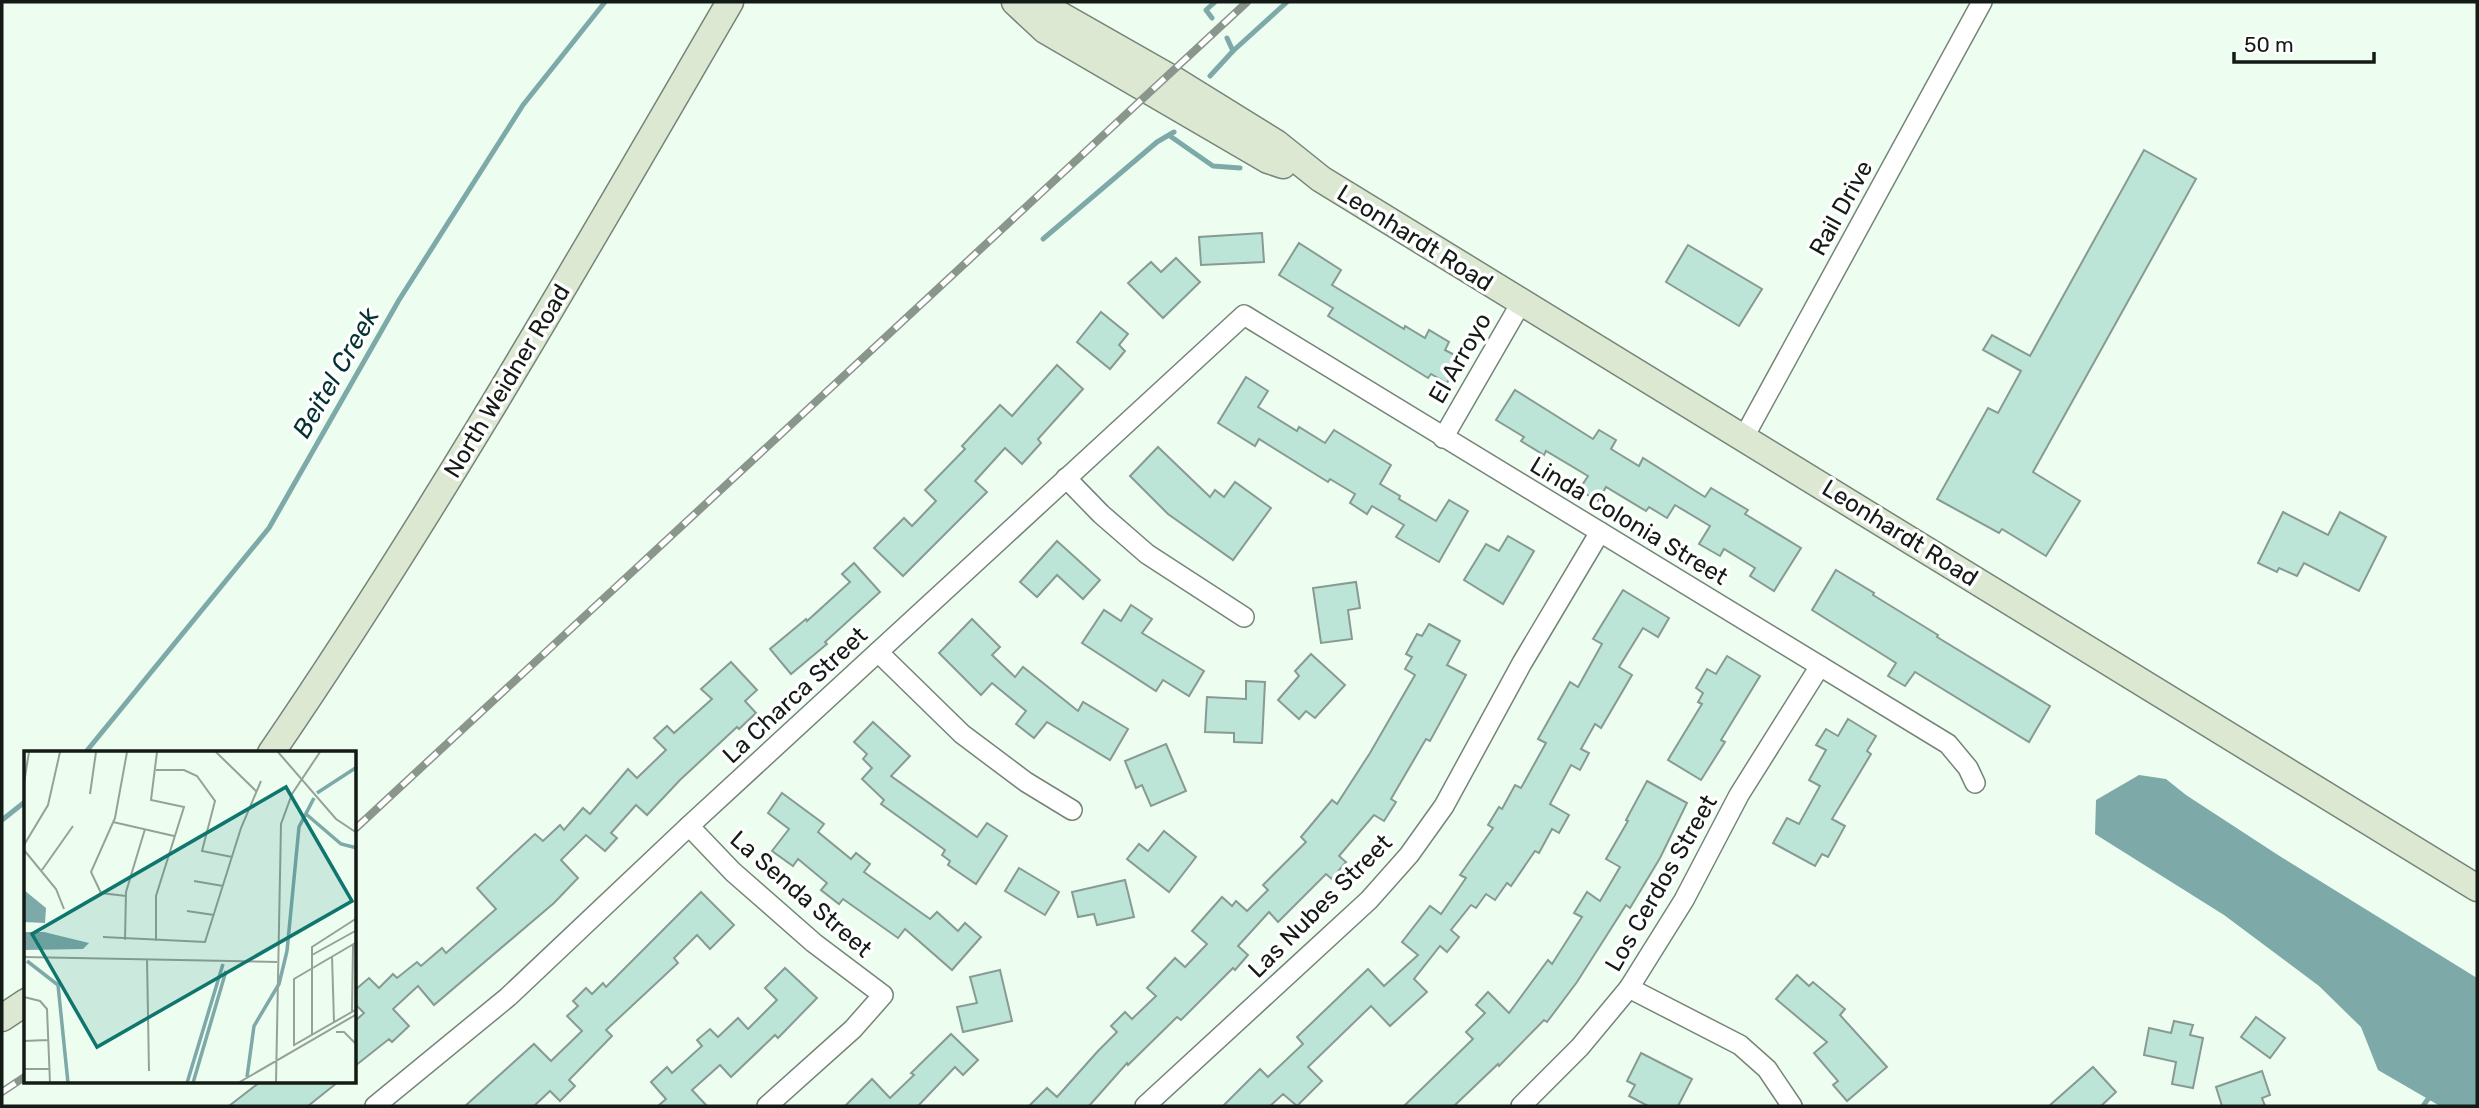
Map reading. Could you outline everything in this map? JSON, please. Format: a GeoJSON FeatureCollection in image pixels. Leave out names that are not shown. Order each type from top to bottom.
{"type":"FeatureCollection","features":[{"type":"Feature","properties":{"kind":"street","name":"North Weidner Road"},"geometry":{"type":"LineString","coordinates":[[272,751],[348,640],[422,523],[730,2]]}},
{"type":"Feature","properties":{"kind":"street","name":"Leonhardt Road"},"geometry":{"type":"LineString","coordinates":[[1015,2],[1045,30],[1138,85],[1268,160],[1321,179]]}},
{"type":"Feature","properties":{"kind":"street","name":"Leonhardt Road"},"geometry":{"type":"LineString","coordinates":[[1037,2],[1176,81],[1276,144],[1321,179],[2477,888]]}},
{"type":"Feature","properties":{"kind":"street","name":"Rail Drive"},"geometry":{"type":"LineString","coordinates":[[1744,437],[1982,2]]}},
{"type":"Feature","properties":{"kind":"street","name":"El Arroyo"},"geometry":{"type":"LineString","coordinates":[[1443,438],[1521,303]]}},
{"type":"Feature","properties":{"kind":"street","name":"Linda Colonia Street"},"geometry":{"type":"LineString","coordinates":[[1244,315],[1948,744],[1964,761],[1975,783]]}},
{"type":"Feature","properties":{"kind":"street","name":"La Charca Street"},"geometry":{"type":"LineString","coordinates":[[375,1106],[508,997],[1244,315]]}},
{"type":"Feature","properties":{"kind":"street"},"geometry":{"type":"LineString","coordinates":[[1066,478],[1101,514],[1147,554],[1244,617]]}},
{"type":"Feature","properties":{"kind":"street","name":"Las Nubes Street"},"geometry":{"type":"LineString","coordinates":[[1146,1106],[1369,900],[1409,855],[1444,806],[1522,663],[1600,532]]}},
{"type":"Feature","properties":{"kind":"street"},"geometry":{"type":"LineString","coordinates":[[878,652],[962,734],[1026,782],[1072,810]]}},
{"type":"Feature","properties":{"kind":"street","name":"Los Cerdos Street"},"geometry":{"type":"LineString","coordinates":[[1521,1106],[1580,1047],[1629,988],[1684,900],[1739,795],[1820,666]]}},
{"type":"Feature","properties":{"kind":"street","name":"La Senda Street"},"geometry":{"type":"LineString","coordinates":[[690,826],[733,873],[814,943],[883,995],[853,1029],[767,1106]]}},
{"type":"Feature","properties":{"kind":"street"},"geometry":{"type":"LineString","coordinates":[[1629,988],[1740,1045],[1767,1069],[1792,1106]]}},
{"type":"Feature","properties":{"kind":"street"},"geometry":{"type":"LineString","coordinates":[[2,1018],[24,1003]]}},
{"type":"Feature","properties":{"kind":"water"},"geometry":{"type":"Polygon","coordinates":[[[2139,775],[2166,779],[2278,855],[2477,978],[2477,1106],[2440,1106],[2378,1070],[2361,1027],[2319,986],[2224,915],[2095,834],[2096,800],[2139,775]]]}},
{"type":"Feature","properties":{"kind":"building"},"geometry":{"type":"Polygon","coordinates":[[[2144,150],[2196,179],[2033,472],[2080,501],[2046,556],[2002,529],[1999,533],[1937,499],[1988,408],[1998,413],[2021,371],[1983,350],[1992,335],[2030,356],[2144,150]]]}},
{"type":"Feature","properties":{"kind":"building"},"geometry":{"type":"Polygon","coordinates":[[[1262,233],[1264,262],[1201,265],[1199,237],[1262,233]]]}},
{"type":"Feature","properties":{"kind":"building"},"geometry":{"type":"Polygon","coordinates":[[[1299,243],[1341,270],[1332,285],[1404,329],[1405,326],[1425,338],[1429,330],[1449,342],[1445,350],[1460,358],[1447,383],[1431,374],[1428,378],[1328,316],[1333,308],[1279,275],[1299,243]]]}},
{"type":"Feature","properties":{"kind":"building"},"geometry":{"type":"Polygon","coordinates":[[[1688,245],[1762,289],[1739,326],[1666,282],[1688,245]]]}},
{"type":"Feature","properties":{"kind":"building"},"geometry":{"type":"Polygon","coordinates":[[[1176,258],[1200,282],[1163,318],[1128,283],[1151,262],[1161,272],[1176,258]]]}},
{"type":"Feature","properties":{"kind":"building"},"geometry":{"type":"Polygon","coordinates":[[[1101,312],[1128,334],[1119,345],[1125,351],[1110,369],[1077,342],[1101,312]]]}},
{"type":"Feature","properties":{"kind":"building"},"geometry":{"type":"Polygon","coordinates":[[[1057,365],[1083,389],[1038,439],[1041,443],[1022,464],[1005,448],[975,481],[987,492],[903,576],[874,548],[904,518],[912,526],[936,501],[925,490],[965,449],[962,446],[1000,405],[1012,416],[1057,365]]]}},
{"type":"Feature","properties":{"kind":"building"},"geometry":{"type":"Polygon","coordinates":[[[1246,377],[1268,391],[1258,407],[1297,431],[1299,427],[1325,443],[1334,430],[1391,465],[1380,484],[1400,496],[1399,499],[1436,521],[1449,500],[1468,511],[1439,562],[1396,537],[1404,525],[1372,506],[1367,514],[1350,503],[1355,494],[1330,479],[1328,482],[1259,439],[1255,446],[1218,423],[1246,377]]]}},
{"type":"Feature","properties":{"kind":"building"},"geometry":{"type":"Polygon","coordinates":[[[1515,390],[1593,439],[1599,430],[1616,440],[1611,449],[1639,466],[1643,458],[1705,497],[1711,488],[1748,510],[1745,514],[1801,548],[1774,591],[1750,576],[1755,568],[1724,549],[1720,556],[1699,544],[1710,526],[1675,505],[1667,518],[1649,507],[1646,511],[1606,487],[1598,501],[1579,490],[1588,476],[1546,451],[1544,455],[1521,441],[1524,437],[1496,420],[1515,390]]]}},
{"type":"Feature","properties":{"kind":"building"},"geometry":{"type":"Polygon","coordinates":[[[1158,447],[1210,497],[1215,490],[1224,497],[1235,482],[1271,508],[1233,560],[1168,514],[1130,476],[1158,447]]]}},
{"type":"Feature","properties":{"kind":"building"},"geometry":{"type":"Polygon","coordinates":[[[2283,512],[2328,535],[2340,512],[2386,537],[2359,591],[2304,563],[2297,576],[2279,568],[2277,572],[2258,563],[2283,512]]]}},
{"type":"Feature","properties":{"kind":"building"},"geometry":{"type":"Polygon","coordinates":[[[1508,536],[1534,551],[1503,604],[1464,580],[1486,544],[1499,551],[1508,536]]]}},
{"type":"Feature","properties":{"kind":"building"},"geometry":{"type":"Polygon","coordinates":[[[1057,541],[1100,580],[1083,599],[1057,575],[1037,597],[1020,582],[1057,541]]]}},
{"type":"Feature","properties":{"kind":"building"},"geometry":{"type":"Polygon","coordinates":[[[854,563],[880,592],[825,642],[827,644],[791,674],[770,649],[806,619],[807,621],[850,582],[842,574],[854,563]]]}},
{"type":"Feature","properties":{"kind":"building"},"geometry":{"type":"Polygon","coordinates":[[[1836,570],[1938,635],[1937,637],[2050,706],[2029,742],[1915,672],[1905,686],[1888,676],[1896,663],[1812,610],[1836,570]]]}},
{"type":"Feature","properties":{"kind":"building"},"geometry":{"type":"Polygon","coordinates":[[[1356,582],[1360,608],[1348,610],[1352,639],[1321,643],[1313,588],[1356,582]]]}},
{"type":"Feature","properties":{"kind":"building"},"geometry":{"type":"Polygon","coordinates":[[[1623,590],[1669,618],[1658,637],[1643,628],[1619,667],[1632,675],[1601,728],[1595,724],[1581,749],[1589,753],[1580,770],[1571,765],[1550,804],[1569,815],[1559,833],[1552,829],[1539,853],[1535,851],[1511,886],[1507,883],[1495,900],[1486,894],[1476,908],[1471,905],[1451,930],[1459,937],[1447,952],[1440,946],[1414,979],[1427,992],[1390,1026],[1371,1006],[1308,1067],[1322,1081],[1297,1106],[1283,1094],[1270,1106],[1223,1106],[1260,1069],[1268,1077],[1303,1044],[1297,1037],[1368,969],[1384,986],[1418,955],[1402,942],[1430,906],[1441,914],[1466,878],[1460,875],[1493,828],[1488,825],[1499,807],[1502,809],[1515,785],[1521,788],[1546,743],[1538,739],[1570,682],[1578,687],[1602,644],[1593,639],[1623,590]]]}},
{"type":"Feature","properties":{"kind":"building"},"geometry":{"type":"Polygon","coordinates":[[[1131,605],[1152,619],[1142,633],[1204,671],[1189,696],[1163,680],[1156,691],[1082,643],[1104,610],[1121,621],[1131,605]]]}},
{"type":"Feature","properties":{"kind":"building"},"geometry":{"type":"Polygon","coordinates":[[[972,619],[1000,647],[992,655],[1015,677],[1023,667],[1078,711],[1083,702],[1128,729],[1110,760],[1047,722],[1034,738],[1016,724],[1026,711],[992,683],[981,695],[939,653],[972,619]]]}},
{"type":"Feature","properties":{"kind":"building"},"geometry":{"type":"Polygon","coordinates":[[[1429,624],[1460,641],[1447,665],[1466,675],[1430,741],[1426,739],[1391,799],[1396,802],[1384,821],[1374,815],[1339,856],[1346,862],[1332,879],[1326,874],[1278,922],[1269,912],[1238,946],[1248,955],[1235,970],[1233,968],[1181,1020],[1177,1017],[1128,1065],[1127,1063],[1089,1106],[1029,1106],[1047,1088],[1057,1097],[1117,1032],[1111,1026],[1125,1012],[1132,1019],[1156,996],[1147,988],[1175,958],[1185,967],[1207,944],[1192,931],[1222,897],[1232,906],[1236,901],[1247,911],[1268,890],[1263,885],[1306,842],[1301,837],[1332,800],[1337,804],[1370,753],[1415,675],[1405,669],[1412,657],[1406,654],[1417,634],[1422,636],[1429,624]]]}},
{"type":"Feature","properties":{"kind":"building"},"geometry":{"type":"Polygon","coordinates":[[[1311,654],[1345,685],[1315,718],[1306,711],[1299,719],[1278,700],[1299,676],[1295,671],[1311,654]]]}},
{"type":"Feature","properties":{"kind":"building"},"geometry":{"type":"Polygon","coordinates":[[[1727,656],[1760,676],[1721,740],[1725,742],[1701,780],[1668,760],[1702,704],[1698,702],[1703,693],[1696,688],[1707,669],[1716,674],[1727,656]]]}},
{"type":"Feature","properties":{"kind":"building"},"geometry":{"type":"Polygon","coordinates":[[[731,662],[757,690],[745,701],[756,713],[680,780],[647,815],[636,805],[611,833],[617,838],[605,851],[586,835],[561,860],[578,878],[554,903],[434,1005],[418,986],[393,1009],[409,1026],[392,1042],[389,1039],[357,1064],[357,1019],[364,1013],[357,1006],[357,988],[369,978],[379,988],[393,974],[397,978],[417,962],[421,966],[442,948],[446,953],[496,909],[477,888],[535,834],[543,841],[560,825],[564,830],[583,808],[590,814],[628,769],[637,778],[666,750],[654,738],[667,726],[674,733],[712,699],[701,689],[731,662]]]}},
{"type":"Feature","properties":{"kind":"building"},"geometry":{"type":"Polygon","coordinates":[[[1246,681],[1265,682],[1262,743],[1234,742],[1234,733],[1205,732],[1207,697],[1246,699],[1246,681]]]}},
{"type":"Feature","properties":{"kind":"building"},"geometry":{"type":"Polygon","coordinates":[[[1848,719],[1876,736],[1867,751],[1871,754],[1832,819],[1845,826],[1828,857],[1822,854],[1815,866],[1773,843],[1787,818],[1799,824],[1820,786],[1809,780],[1826,750],[1816,745],[1826,729],[1838,736],[1848,719]]]}},
{"type":"Feature","properties":{"kind":"building"},"geometry":{"type":"Polygon","coordinates":[[[873,722],[910,756],[891,776],[977,837],[987,823],[1007,836],[976,884],[948,865],[950,861],[942,855],[945,850],[881,804],[884,800],[862,779],[872,768],[863,759],[867,754],[854,742],[873,722]]]}},
{"type":"Feature","properties":{"kind":"building"},"geometry":{"type":"Polygon","coordinates":[[[1166,744],[1186,791],[1151,806],[1142,785],[1136,788],[1125,761],[1166,744]]]}},
{"type":"Feature","properties":{"kind":"building"},"geometry":{"type":"Polygon","coordinates":[[[1647,781],[1687,803],[1660,858],[1630,908],[1626,905],[1577,982],[1547,1022],[1544,1020],[1499,1066],[1498,1064],[1454,1106],[1404,1106],[1473,1039],[1466,1032],[1485,1013],[1476,1005],[1488,992],[1509,1013],[1548,960],[1552,964],[1582,917],[1574,913],[1587,892],[1600,901],[1620,867],[1606,859],[1647,781]]]}},
{"type":"Feature","properties":{"kind":"building"},"geometry":{"type":"Polygon","coordinates":[[[782,793],[824,824],[818,832],[851,859],[856,853],[870,864],[864,872],[930,919],[937,912],[958,931],[965,923],[981,937],[952,970],[905,929],[898,938],[843,899],[839,904],[821,890],[827,883],[798,859],[793,866],[772,851],[789,829],[768,813],[782,793]]]}},
{"type":"Feature","properties":{"kind":"building"},"geometry":{"type":"Polygon","coordinates":[[[1164,831],[1196,857],[1169,892],[1127,859],[1139,844],[1148,851],[1164,831]]]}},
{"type":"Feature","properties":{"kind":"building"},"geometry":{"type":"Polygon","coordinates":[[[1019,868],[1059,892],[1045,915],[1005,891],[1019,868]]]}},
{"type":"Feature","properties":{"kind":"building"},"geometry":{"type":"Polygon","coordinates":[[[1125,880],[1134,917],[1097,925],[1094,914],[1078,917],[1072,892],[1125,880]]]}},
{"type":"Feature","properties":{"kind":"building"},"geometry":{"type":"Polygon","coordinates":[[[701,892],[734,925],[710,949],[697,935],[674,958],[678,963],[606,1030],[612,1036],[569,1080],[575,1086],[560,1101],[550,1091],[534,1106],[465,1106],[534,1044],[551,1061],[582,1031],[567,1016],[578,1006],[573,1001],[586,988],[592,994],[603,983],[606,987],[701,892]]]}},
{"type":"Feature","properties":{"kind":"building"},"geometry":{"type":"Polygon","coordinates":[[[785,968],[817,998],[778,1038],[775,1035],[731,1077],[720,1065],[692,1090],[707,1106],[658,1106],[666,1099],[651,1082],[667,1067],[672,1073],[702,1046],[697,1040],[710,1029],[718,1037],[738,1018],[748,1029],[777,1000],[765,988],[785,968]]]}},
{"type":"Feature","properties":{"kind":"building"},"geometry":{"type":"Polygon","coordinates":[[[1000,970],[1012,1021],[963,1032],[957,1007],[977,1003],[970,977],[1000,970]]]}},
{"type":"Feature","properties":{"kind":"building"},"geometry":{"type":"Polygon","coordinates":[[[1797,975],[1809,986],[1813,982],[1845,1009],[1840,1015],[1887,1067],[1847,1101],[1833,1085],[1838,1081],[1814,1053],[1827,1042],[1776,999],[1797,975]]]}},
{"type":"Feature","properties":{"kind":"building"},"geometry":{"type":"Polygon","coordinates":[[[2256,1017],[2285,1038],[2270,1058],[2241,1037],[2256,1017]]]}},
{"type":"Feature","properties":{"kind":"building"},"geometry":{"type":"Polygon","coordinates":[[[2174,1021],[2193,1025],[2190,1035],[2203,1038],[2193,1088],[2172,1084],[2176,1062],[2144,1055],[2149,1028],[2171,1033],[2174,1021]]]}},
{"type":"Feature","properties":{"kind":"building"},"geometry":{"type":"Polygon","coordinates":[[[951,1034],[978,1060],[963,1075],[955,1067],[918,1106],[845,1106],[872,1079],[890,1098],[951,1034]]]}},
{"type":"Feature","properties":{"kind":"building"},"geometry":{"type":"Polygon","coordinates":[[[1641,1053],[1692,1079],[1678,1106],[1648,1106],[1629,1096],[1635,1085],[1627,1081],[1641,1053]]]}},
{"type":"Feature","properties":{"kind":"building"},"geometry":{"type":"Polygon","coordinates":[[[2093,1067],[2116,1092],[2101,1106],[2049,1106],[2093,1067]]]}},
{"type":"Feature","properties":{"kind":"building"},"geometry":{"type":"Polygon","coordinates":[[[2262,1071],[2270,1095],[2262,1098],[2265,1106],[2222,1106],[2216,1087],[2262,1071]]]}},
{"type":"Feature","properties":{"kind":"building"},"geometry":{"type":"Polygon","coordinates":[[[257,1084],[336,1084],[308,1106],[229,1106],[257,1084]]]}},
{"type":"Feature","properties":{"kind":"waterway","name":"Beitel Creek"},"geometry":{"type":"LineString","coordinates":[[87,751],[269,528],[399,300],[523,105],[605,2]]}},
{"type":"Feature","properties":{"kind":"waterway"},"geometry":{"type":"LineString","coordinates":[[1212,18],[1206,10],[1215,2]]}},
{"type":"Feature","properties":{"kind":"waterway"},"geometry":{"type":"LineString","coordinates":[[1210,76],[1287,2]]}},
{"type":"Feature","properties":{"kind":"waterway"},"geometry":{"type":"LineString","coordinates":[[1227,38],[1233,51]]}},
{"type":"Feature","properties":{"kind":"waterway"},"geometry":{"type":"LineString","coordinates":[[1043,239],[1157,142],[1174,132]]}},
{"type":"Feature","properties":{"kind":"waterway"},"geometry":{"type":"LineString","coordinates":[[1170,136],[1213,166],[1240,168]]}},
{"type":"Feature","properties":{"kind":"waterway","name":"Beitel Creek"},"geometry":{"type":"LineString","coordinates":[[2,820],[24,803]]}},
{"type":"Feature","properties":{"kind":"waterway"},"geometry":{"type":"LineString","coordinates":[[2423,1106],[2433,1097]]}},
{"type":"Feature","properties":{"kind":"railway"},"geometry":{"type":"LineString","coordinates":[[357,827],[1247,2]]}},
{"type":"Feature","properties":{"kind":"railway"},"geometry":{"type":"LineString","coordinates":[[2,1092],[24,1077]]}}]}
